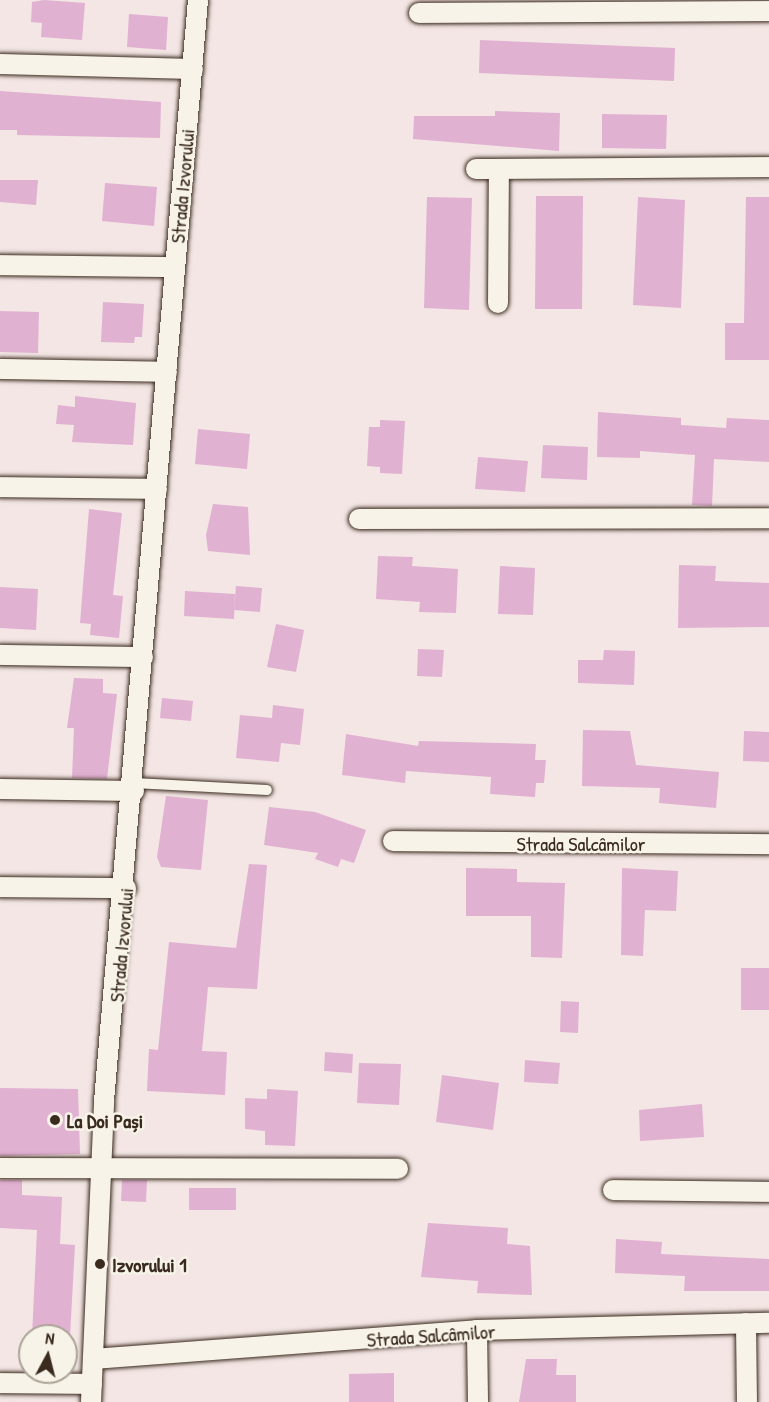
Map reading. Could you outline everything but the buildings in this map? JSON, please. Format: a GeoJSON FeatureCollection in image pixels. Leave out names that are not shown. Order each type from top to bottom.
{"type":"FeatureCollection","features":[{"type":"Feature","properties":{"kind":"street","name":"Strada Izvorului"},"geometry":{"type":"LineString","coordinates":[[92,1393],[100,1168],[126,888],[174,267],[198,0]]}},
{"type":"Feature","properties":{"kind":"street"},"geometry":{"type":"LineString","coordinates":[[419,13],[769,11]]}},
{"type":"Feature","properties":{"kind":"street"},"geometry":{"type":"LineString","coordinates":[[0,64],[193,69]]}},
{"type":"Feature","properties":{"kind":"street"},"geometry":{"type":"LineString","coordinates":[[476,169],[769,167]]}},
{"type":"Feature","properties":{"kind":"street"},"geometry":{"type":"LineString","coordinates":[[498,303],[500,169]]}},
{"type":"Feature","properties":{"kind":"street"},"geometry":{"type":"LineString","coordinates":[[0,265],[174,267]]}},
{"type":"Feature","properties":{"kind":"street"},"geometry":{"type":"LineString","coordinates":[[0,369],[167,372]]}},
{"type":"Feature","properties":{"kind":"street"},"geometry":{"type":"LineString","coordinates":[[0,487],[157,489]]}},
{"type":"Feature","properties":{"kind":"street"},"geometry":{"type":"LineString","coordinates":[[359,519],[769,518]]}},
{"type":"Feature","properties":{"kind":"street"},"geometry":{"type":"LineString","coordinates":[[0,655],[143,657]]}},
{"type":"Feature","properties":{"kind":"street"},"geometry":{"type":"LineString","coordinates":[[0,789],[134,787]]}},
{"type":"Feature","properties":{"kind":"street","name":"Strada Salcâmilor"},"geometry":{"type":"LineString","coordinates":[[393,841],[769,844]]}},
{"type":"Feature","properties":{"kind":"street"},"geometry":{"type":"LineString","coordinates":[[0,887],[126,888]]}},
{"type":"Feature","properties":{"kind":"street"},"geometry":{"type":"LineString","coordinates":[[0,1168],[398,1169]]}},
{"type":"Feature","properties":{"kind":"street"},"geometry":{"type":"LineString","coordinates":[[613,1190],[769,1192]]}},
{"type":"Feature","properties":{"kind":"street"},"geometry":{"type":"LineString","coordinates":[[746,1323],[747,1402]]}},
{"type":"Feature","properties":{"kind":"street","name":"Strada Salcâmilor"},"geometry":{"type":"LineString","coordinates":[[93,1359],[477,1330],[769,1323]]}},
{"type":"Feature","properties":{"kind":"street"},"geometry":{"type":"LineString","coordinates":[[477,1330],[478,1402]]}},
{"type":"Feature","properties":{"kind":"street"},"geometry":{"type":"LineString","coordinates":[[0,1383],[92,1393]]}},
{"type":"Feature","properties":{"kind":"lane"},"geometry":{"type":"LineString","coordinates":[[134,787],[267,789]]}},
{"type":"Feature","properties":{"kind":"place","name":"La Doi Pași"},"geometry":{"type":"Point","coordinates":[55,1120]}},
{"type":"Feature","properties":{"kind":"place","name":"Izvorului 1"},"geometry":{"type":"Point","coordinates":[100,1264]}}]}
